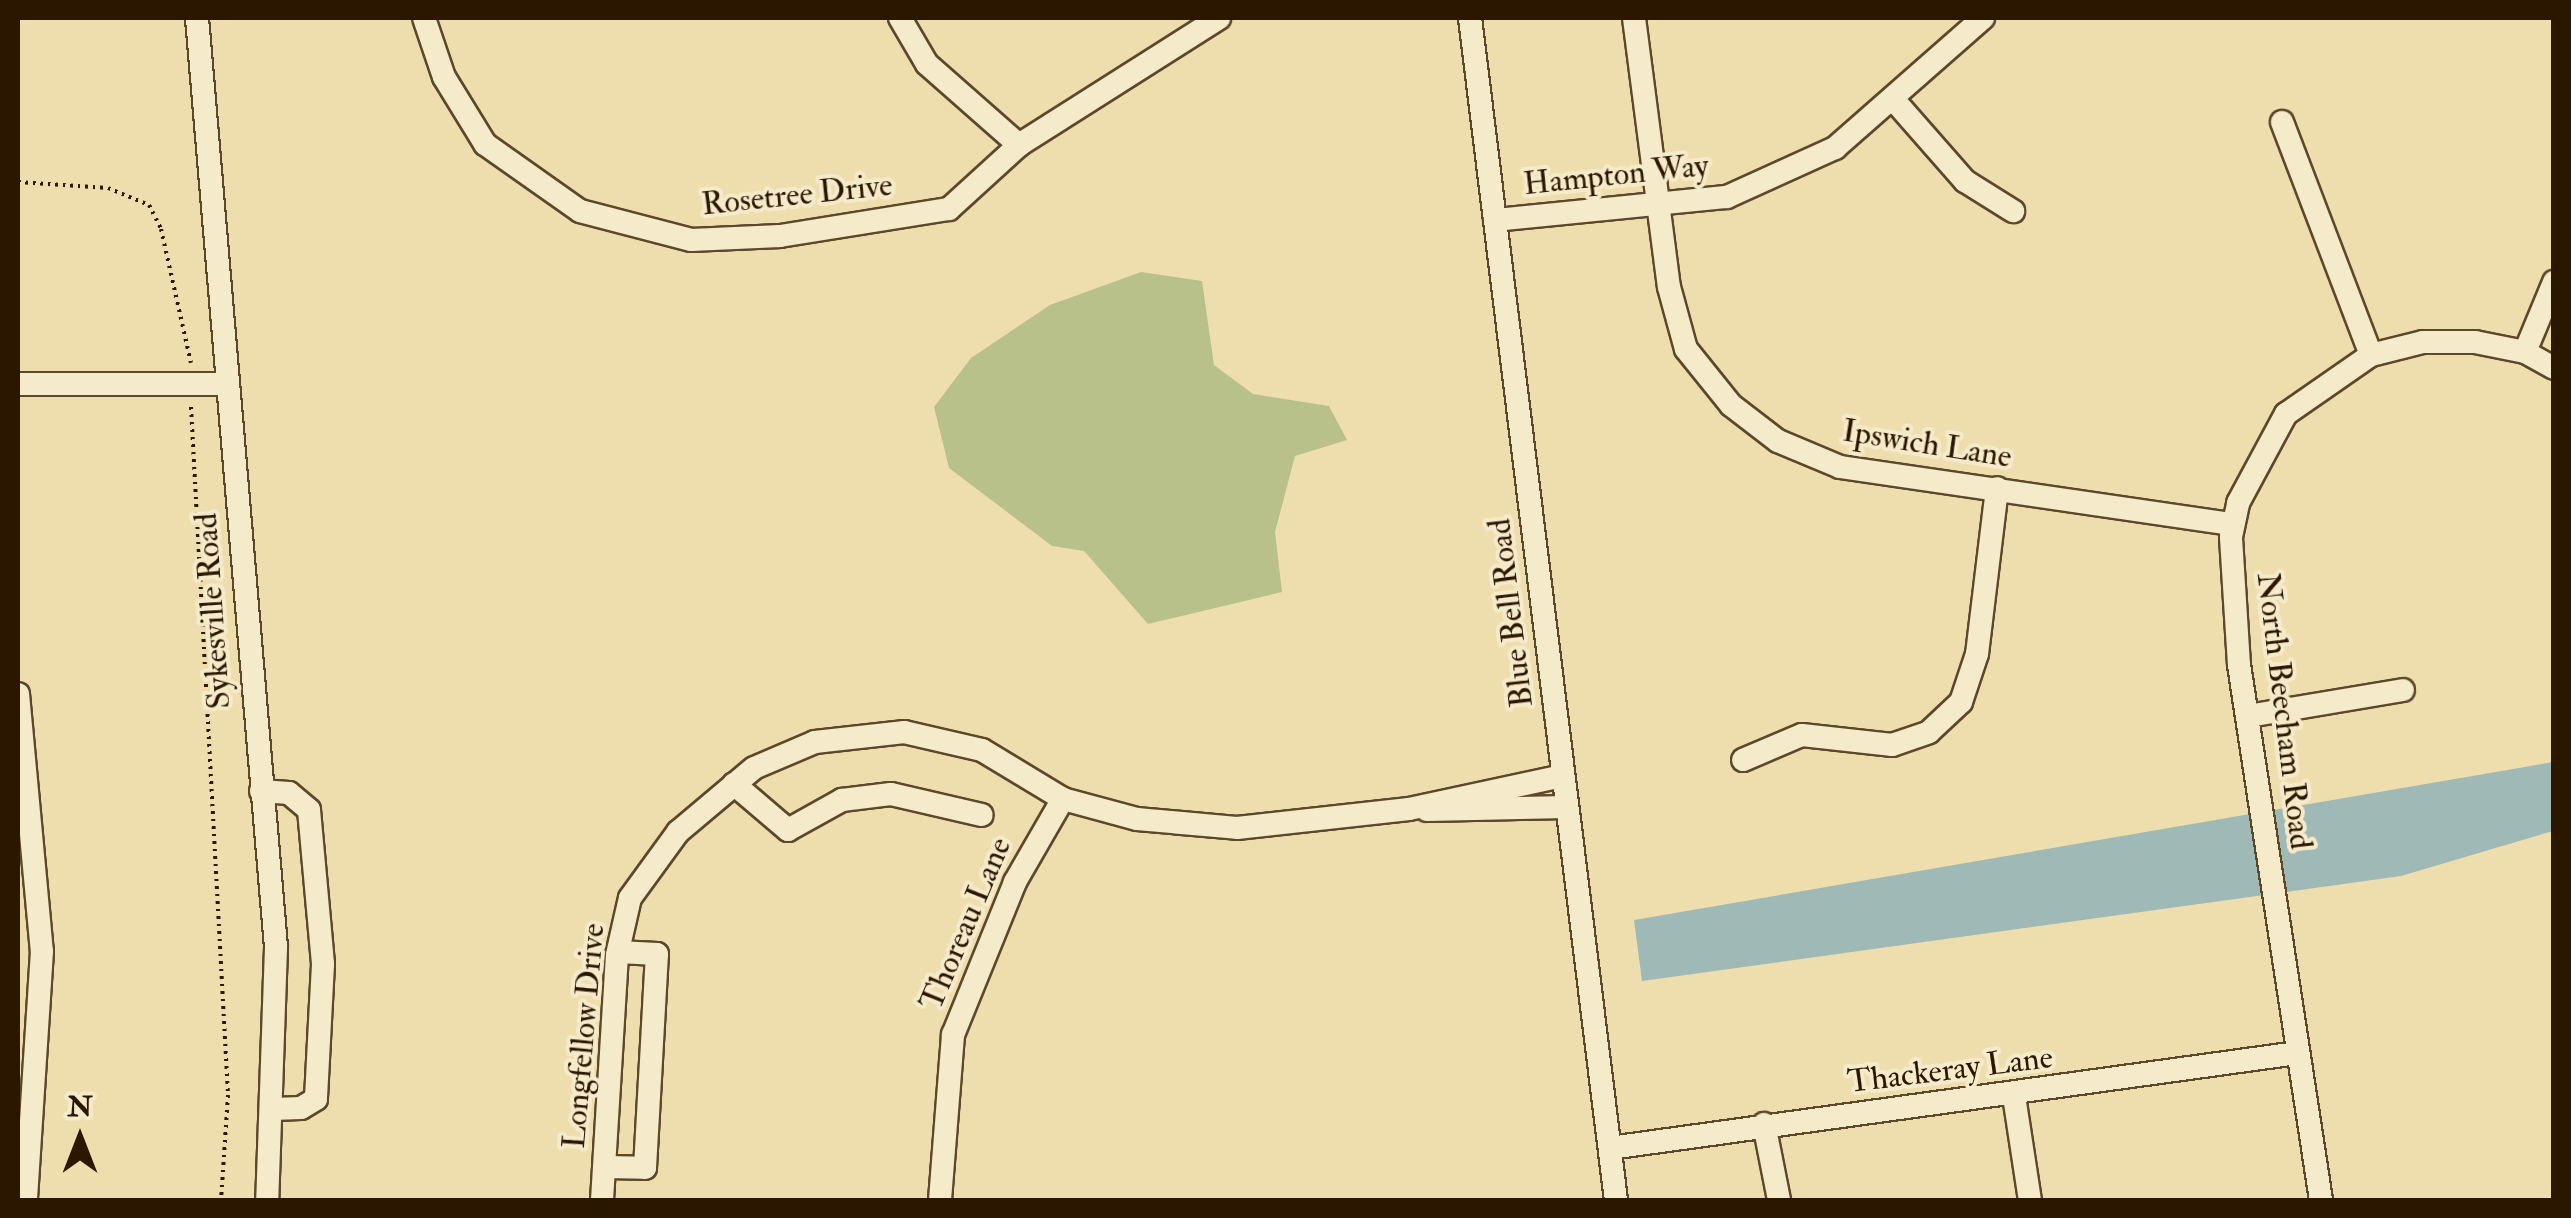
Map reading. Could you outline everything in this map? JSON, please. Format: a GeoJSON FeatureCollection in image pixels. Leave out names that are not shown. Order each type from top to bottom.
{"type":"FeatureCollection","features":[{"type":"Feature","properties":{"kind":"street","name":"Sykesville Road"},"geometry":{"type":"LineString","coordinates":[[197,18],[276,948],[267,1200]]}},
{"type":"Feature","properties":{"kind":"street","name":"Rosetree Drive"},"geometry":{"type":"LineString","coordinates":[[424,18],[444,77],[485,144],[580,211],[692,240],[780,236],[948,208],[1018,145],[1219,18]]}},
{"type":"Feature","properties":{"kind":"street"},"geometry":{"type":"LineString","coordinates":[[900,18],[927,64],[1018,145]]}},
{"type":"Feature","properties":{"kind":"street","name":"Blue Bell Road"},"geometry":{"type":"LineString","coordinates":[[1470,18],[1616,1200]]}},
{"type":"Feature","properties":{"kind":"street","name":"Ipswich Lane"},"geometry":{"type":"LineString","coordinates":[[1634,18],[1657,203],[1686,349],[1730,404],[1778,442],[1840,467],[2233,524]]}},
{"type":"Feature","properties":{"kind":"street","name":"Hampton Way"},"geometry":{"type":"LineString","coordinates":[[1496,220],[1727,197],[1835,148],[1982,18]]}},
{"type":"Feature","properties":{"kind":"street"},"geometry":{"type":"LineString","coordinates":[[1894,99],[1965,181],[2013,211]]}},
{"type":"Feature","properties":{"kind":"street"},"geometry":{"type":"LineString","coordinates":[[2282,122],[2372,355]]}},
{"type":"Feature","properties":{"kind":"street"},"geometry":{"type":"LineString","coordinates":[[2525,352],[2554,282]]}},
{"type":"Feature","properties":{"kind":"street","name":"North Beecham Road"},"geometry":{"type":"LineString","coordinates":[[2320,1200],[2236,628],[2233,524],[2246,478],[2286,414],[2372,355],[2423,342],[2525,352],[2554,368]]}},
{"type":"Feature","properties":{"kind":"street"},"geometry":{"type":"LineString","coordinates":[[18,384],[228,384]]}},
{"type":"Feature","properties":{"kind":"street"},"geometry":{"type":"LineString","coordinates":[[1742,760],[1802,735],[1892,745],[1929,732],[1961,702],[1977,654],[1997,488]]}},
{"type":"Feature","properties":{"kind":"street"},"geometry":{"type":"LineString","coordinates":[[2248,716],[2403,690]]}},
{"type":"Feature","properties":{"kind":"street"},"geometry":{"type":"LineString","coordinates":[[18,694],[42,951],[26,1200]]}},
{"type":"Feature","properties":{"kind":"street","name":"Longfellow Drive"},"geometry":{"type":"LineString","coordinates":[[602,1200],[618,952],[630,898],[652,862],[734,784],[815,742],[904,732],[982,750],[1063,799],[1137,819],[1237,828],[1409,810],[1564,776]]}},
{"type":"Feature","properties":{"kind":"street"},"geometry":{"type":"LineString","coordinates":[[734,784],[788,830],[842,800],[891,794],[982,814]]}},
{"type":"Feature","properties":{"kind":"street"},"geometry":{"type":"LineString","coordinates":[[261,792],[289,793],[309,810],[323,964],[316,1099],[301,1108],[272,1109]]}},
{"type":"Feature","properties":{"kind":"street","name":"Thoreau Lane"},"geometry":{"type":"LineString","coordinates":[[940,1200],[953,1035],[1016,882],[1063,799]]}},
{"type":"Feature","properties":{"kind":"street","name":"Longfellow Drive"},"geometry":{"type":"LineString","coordinates":[[1409,810],[1486,814],[1567,807]]}},
{"type":"Feature","properties":{"kind":"street"},"geometry":{"type":"LineString","coordinates":[[606,1167],[645,1168],[657,954],[618,952]]}},
{"type":"Feature","properties":{"kind":"street","name":"Thackeray Lane"},"geometry":{"type":"LineString","coordinates":[[1610,1148],[1764,1124],[2014,1096],[2297,1053]]}},
{"type":"Feature","properties":{"kind":"street"},"geometry":{"type":"LineString","coordinates":[[2014,1096],[2030,1200]]}},
{"type":"Feature","properties":{"kind":"street"},"geometry":{"type":"LineString","coordinates":[[1764,1124],[1779,1200]]}},
{"type":"Feature","properties":{"kind":"path"},"geometry":{"type":"LineString","coordinates":[[18,182],[108,188],[149,205],[188,332],[228,1094],[220,1200]]}},
{"type":"Feature","properties":{"kind":"green space"},"geometry":{"type":"Polygon","coordinates":[[[1141,272],[1202,281],[1214,365],[1253,394],[1329,406],[1347,440],[1295,456],[1275,532],[1282,592],[1148,624],[1084,551],[1052,546],[949,468],[934,407],[971,358],[1050,305],[1141,272]]]}},
{"type":"Feature","properties":{"kind":"water"},"geometry":{"type":"Polygon","coordinates":[[[2553,762],[2553,831],[2401,876],[1642,981],[1634,920],[2553,762]]]}}]}
